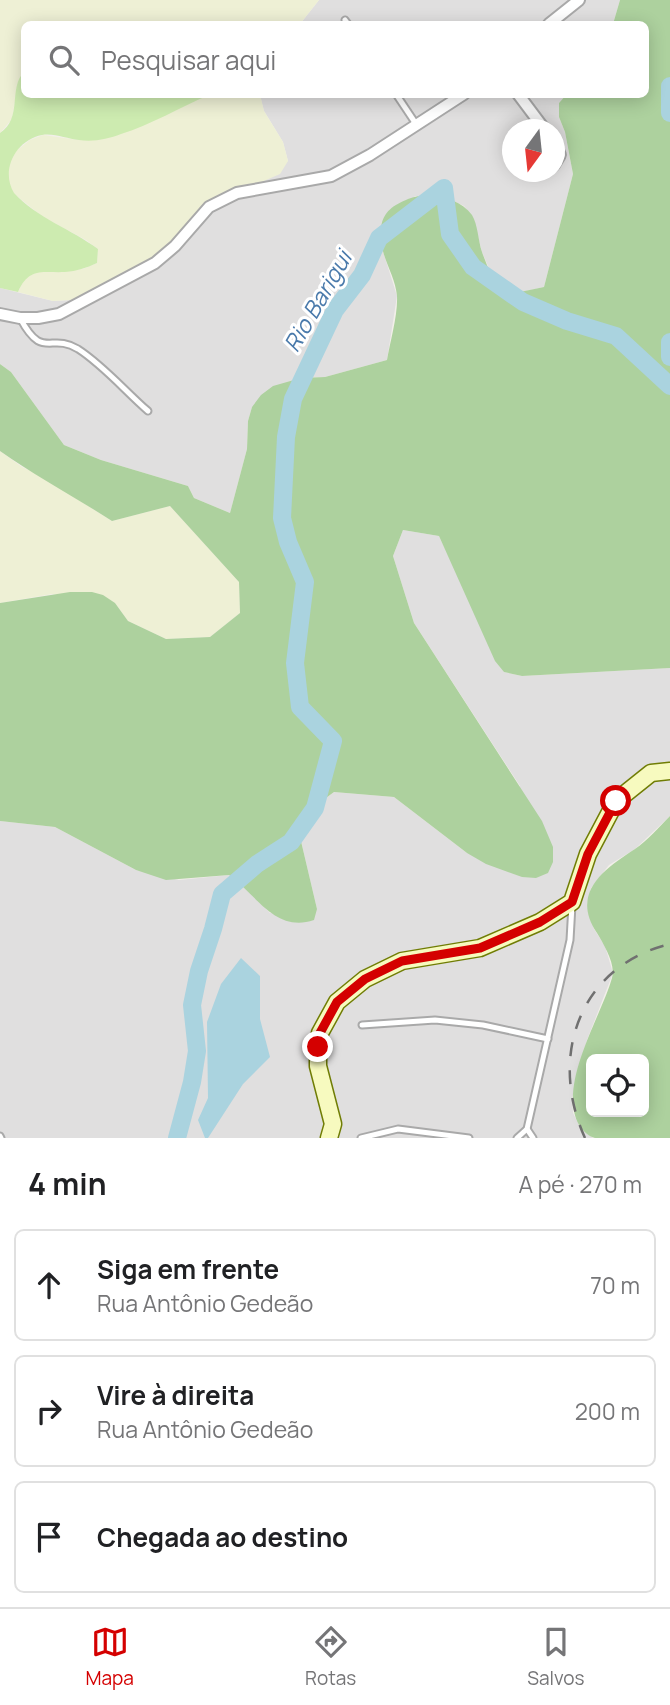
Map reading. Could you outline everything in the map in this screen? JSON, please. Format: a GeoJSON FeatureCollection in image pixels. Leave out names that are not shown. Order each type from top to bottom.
{"type":"FeatureCollection","features":[{"type":"Feature","properties":{"kind":"street"},"geometry":{"type":"LineString","coordinates":[[553,21],[579,0]]}},
{"type":"Feature","properties":{"kind":"street"},"geometry":{"type":"LineString","coordinates":[[0,314],[38,318],[60,314],[155,264],[175,246],[209,207],[237,192],[331,176],[370,155],[458,98]]}},
{"type":"Feature","properties":{"kind":"street"},"geometry":{"type":"LineString","coordinates":[[521,98],[537,119]]}},
{"type":"Feature","properties":{"kind":"street"},"geometry":{"type":"LineString","coordinates":[[329,1138],[333,1124],[318,1066],[318,1047],[320,1033],[337,1002],[365,979],[402,961],[480,948],[540,922],[572,902],[588,854],[616,801],[651,773],[670,771]]}},
{"type":"Feature","properties":{"kind":"lane"},"geometry":{"type":"LineString","coordinates":[[399,98],[417,125]]}},
{"type":"Feature","properties":{"kind":"lane"},"geometry":{"type":"LineString","coordinates":[[20,318],[35,341],[76,348],[148,411]]}},
{"type":"Feature","properties":{"kind":"lane"},"geometry":{"type":"LineString","coordinates":[[517,1138],[527,1129],[569,940],[572,902]]}},
{"type":"Feature","properties":{"kind":"lane"},"geometry":{"type":"LineString","coordinates":[[362,1025],[435,1020],[483,1025],[548,1038]]}},
{"type":"Feature","properties":{"kind":"lane"},"geometry":{"type":"LineString","coordinates":[[361,1138],[398,1129],[469,1138]]}},
{"type":"Feature","properties":{"kind":"lane"},"geometry":{"type":"LineString","coordinates":[[527,1129],[533,1138]]}},
{"type":"Feature","properties":{"kind":"shaded area"},"geometry":{"type":"Polygon","coordinates":[[[319,0],[620,0],[614,21],[302,21],[319,0]]]}},
{"type":"Feature","properties":{"kind":"shaded area"},"geometry":{"type":"Polygon","coordinates":[[[261,98],[563,98],[559,103],[560,119],[502,119],[502,182],[565,182],[565,132],[573,174],[544,287],[501,297],[482,252],[473,218],[464,206],[436,196],[415,196],[382,248],[397,296],[387,360],[325,377],[301,378],[252,407],[248,421],[247,449],[230,513],[194,498],[188,486],[101,460],[64,445],[11,372],[0,364],[0,288],[53,301],[71,300],[288,161],[283,142],[264,111],[261,98]]]}},
{"type":"Feature","properties":{"kind":"shaded area"},"geometry":{"type":"Polygon","coordinates":[[[403,530],[439,536],[504,672],[522,676],[670,668],[670,816],[635,849],[609,865],[591,888],[587,902],[594,929],[605,946],[613,973],[587,1040],[572,1099],[573,1113],[581,1129],[593,1138],[0,1138],[0,821],[55,827],[136,870],[179,880],[229,875],[245,886],[270,913],[317,909],[296,820],[334,792],[394,797],[467,853],[520,786],[414,623],[393,556],[403,530]]]}},
{"type":"Feature","properties":{"kind":"green space"},"geometry":{"type":"Polygon","coordinates":[[[0,0],[319,0],[302,21],[21,21],[21,78],[12,119],[0,133],[0,0]]]}},
{"type":"Feature","properties":{"kind":"green space"},"geometry":{"type":"Polygon","coordinates":[[[620,0],[670,0],[670,668],[522,676],[504,672],[495,661],[439,536],[403,530],[393,556],[414,623],[542,821],[553,847],[553,862],[548,873],[536,878],[522,877],[486,864],[467,853],[394,797],[334,792],[296,820],[317,909],[314,920],[300,923],[277,917],[229,875],[166,880],[136,870],[55,827],[0,821],[0,603],[70,592],[92,592],[115,603],[128,621],[166,639],[210,637],[240,613],[239,582],[170,506],[112,521],[0,451],[0,364],[11,372],[64,445],[101,460],[188,486],[194,498],[230,513],[247,449],[248,421],[252,407],[261,395],[273,386],[301,378],[325,377],[387,360],[397,296],[380,237],[384,217],[394,206],[408,199],[425,196],[443,197],[459,204],[474,219],[482,252],[501,296],[544,287],[573,174],[565,119],[559,117],[559,103],[563,98],[649,98],[649,21],[614,21],[620,0]]]}},
{"type":"Feature","properties":{"kind":"green space"},"geometry":{"type":"Polygon","coordinates":[[[21,76],[21,98],[203,98],[143,126],[111,137],[85,141],[42,135],[18,149],[13,157],[9,175],[14,193],[33,209],[98,249],[97,263],[74,271],[37,273],[27,278],[18,292],[0,288],[0,133],[11,119],[21,76]]]}},
{"type":"Feature","properties":{"kind":"green space"},"geometry":{"type":"Polygon","coordinates":[[[200,98],[261,98],[264,111],[283,142],[288,161],[280,174],[224,198],[162,256],[102,291],[71,300],[53,301],[18,292],[24,279],[36,272],[83,269],[97,263],[98,249],[43,217],[13,193],[5,181],[4,167],[11,155],[30,140],[43,135],[79,140],[168,113],[200,98]]]}},
{"type":"Feature","properties":{"kind":"green space"},"geometry":{"type":"Polygon","coordinates":[[[0,451],[112,521],[170,506],[239,582],[240,613],[210,637],[166,639],[128,621],[115,603],[52,594],[0,603],[0,451]]]}},
{"type":"Feature","properties":{"kind":"green space"},"geometry":{"type":"Polygon","coordinates":[[[670,816],[670,1138],[595,1138],[579,1125],[574,1109],[573,1091],[583,1051],[613,973],[609,955],[590,919],[587,906],[589,894],[602,874],[644,842],[670,816]]]}},
{"type":"Feature","properties":{"kind":"water"},"geometry":{"type":"Polygon","coordinates":[[[241,958],[260,976],[260,1019],[270,1057],[243,1084],[208,1138],[205,1138],[198,1120],[208,1098],[207,1022],[221,984],[241,958]]]}},
{"type":"Feature","properties":{"kind":"waterway","name":"Rio Barigui"},"geometry":{"type":"LineString","coordinates":[[670,86],[670,113]]}},
{"type":"Feature","properties":{"kind":"waterway","name":"Rio Barigui"},"geometry":{"type":"LineString","coordinates":[[177,1138],[197,1051],[192,1005],[199,971],[222,894],[257,864],[291,842],[315,808],[333,741],[300,707],[295,663],[305,582],[288,542],[282,518],[286,437],[293,399],[335,310],[362,275],[379,238],[444,188],[450,234],[473,267],[523,302],[567,321],[616,336],[670,386]]}},
{"type":"Feature","properties":{"kind":"waterway","name":"Rio Barigui"},"geometry":{"type":"LineString","coordinates":[[670,342],[670,357]]}},
{"type":"Feature","properties":{"kind":"railway"},"geometry":{"type":"LineString","coordinates":[[585,1138],[574,1107],[570,1077],[572,1047],[580,1019],[593,994],[613,972],[639,955],[670,944]]}},
{"type":"Feature","properties":{"kind":"route"},"geometry":{"type":"LineString","coordinates":[[318,1047],[320,1033],[337,1002],[365,979],[402,961],[480,948],[540,922],[572,902],[588,854],[616,801]]}}]}
